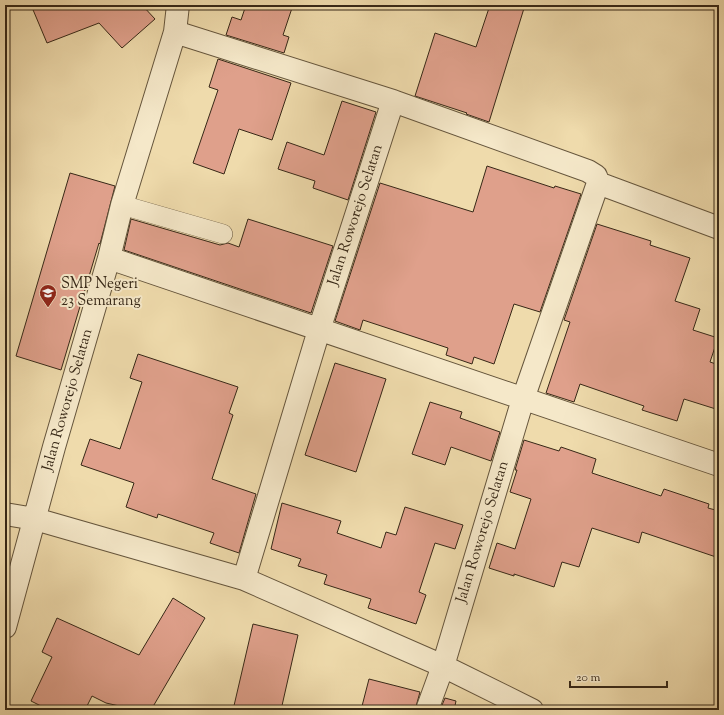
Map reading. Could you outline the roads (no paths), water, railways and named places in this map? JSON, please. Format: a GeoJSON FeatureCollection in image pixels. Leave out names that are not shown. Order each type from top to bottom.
{"type":"FeatureCollection","features":[{"type":"Feature","properties":{"kind":"street","name":"Jalan Roworejo Selatan"},"geometry":{"type":"LineString","coordinates":[[5,627],[54,447],[109,258],[122,205],[175,32],[178,5]]}},
{"type":"Feature","properties":{"kind":"street"},"geometry":{"type":"LineString","coordinates":[[175,32],[393,101],[588,171],[596,176],[598,183],[719,228]]}},
{"type":"Feature","properties":{"kind":"street","name":"Jalan Roworejo Selatan"},"geometry":{"type":"LineString","coordinates":[[244,579],[319,330],[393,101]]}},
{"type":"Feature","properties":{"kind":"street","name":"Jalan Roworejo Selatan"},"geometry":{"type":"LineString","coordinates":[[427,710],[442,666],[523,399],[598,183]]}},
{"type":"Feature","properties":{"kind":"street"},"geometry":{"type":"LineString","coordinates":[[109,258],[719,465]]}},
{"type":"Feature","properties":{"kind":"street"},"geometry":{"type":"LineString","coordinates":[[5,514],[35,519],[244,579],[442,666],[532,710]]}},
{"type":"Feature","properties":{"kind":"lane"},"geometry":{"type":"LineString","coordinates":[[122,205],[223,234]]}},
{"type":"Feature","properties":{"kind":"place","name":"SMP Negeri 23 Semarang"},"geometry":{"type":"Point","coordinates":[48,308]}}]}
